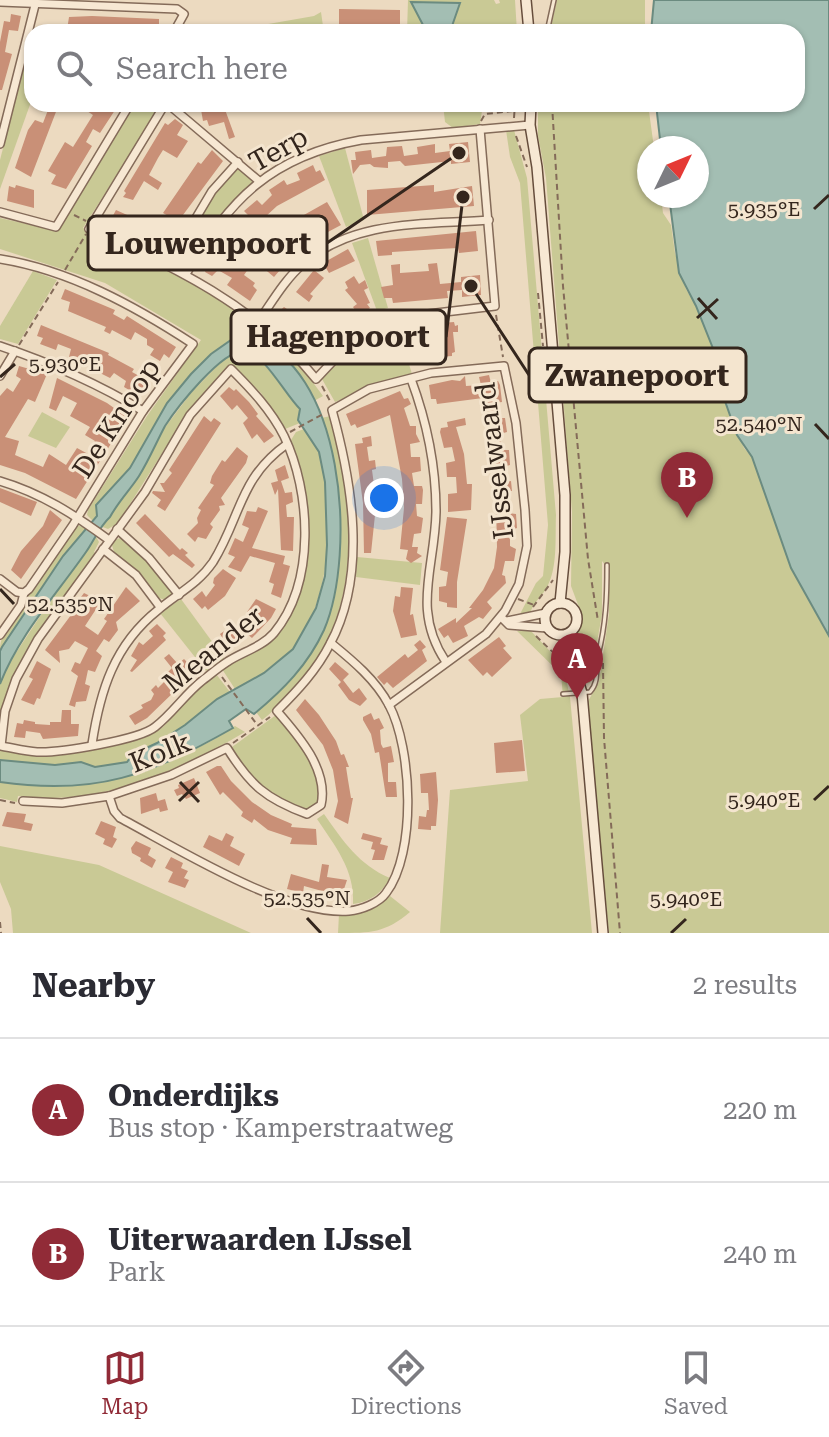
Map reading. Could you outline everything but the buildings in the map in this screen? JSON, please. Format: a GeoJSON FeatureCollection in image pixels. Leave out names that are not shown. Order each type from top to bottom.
{"type":"FeatureCollection","features":[{"type":"Feature","properties":{"kind":"main road"},"geometry":{"type":"LineString","coordinates":[[526,0],[528,24]]}},
{"type":"Feature","properties":{"kind":"main road"},"geometry":{"type":"LineString","coordinates":[[531,112],[565,495],[565,552],[560,603]]}},
{"type":"Feature","properties":{"kind":"main road"},"geometry":{"type":"LineString","coordinates":[[560,603],[573,608],[578,621],[571,633],[565,636],[555,635],[547,628],[546,613],[560,603]]}},
{"type":"Feature","properties":{"kind":"main road"},"geometry":{"type":"LineString","coordinates":[[565,636],[582,693],[603,933]]}},
{"type":"Feature","properties":{"kind":"street"},"geometry":{"type":"LineString","coordinates":[[0,2],[177,9],[184,14],[178,24]]}},
{"type":"Feature","properties":{"kind":"street"},"geometry":{"type":"LineString","coordinates":[[30,24],[35,5]]}},
{"type":"Feature","properties":{"kind":"street"},"geometry":{"type":"LineString","coordinates":[[0,144],[24,49]]}},
{"type":"Feature","properties":{"kind":"street"},"geometry":{"type":"LineString","coordinates":[[0,212],[56,227],[125,112]]}},
{"type":"Feature","properties":{"kind":"street"},"geometry":{"type":"LineString","coordinates":[[161,112],[90,227],[186,274],[258,322],[296,355],[316,379],[364,328],[378,320],[495,306],[480,129]]}},
{"type":"Feature","properties":{"kind":"street"},"geometry":{"type":"LineString","coordinates":[[176,112],[259,181]]}},
{"type":"Feature","properties":{"kind":"street","name":"Terp"},"geometry":{"type":"LineString","coordinates":[[186,274],[210,233],[226,213],[259,181],[308,154],[337,144],[530,125]]}},
{"type":"Feature","properties":{"kind":"street","name":"Terp"},"geometry":{"type":"LineString","coordinates":[[168,265],[212,191],[238,162]]}},
{"type":"Feature","properties":{"kind":"street"},"geometry":{"type":"LineString","coordinates":[[258,322],[303,264],[327,245],[344,237],[383,228],[489,220]]}},
{"type":"Feature","properties":{"kind":"street"},"geometry":{"type":"LineString","coordinates":[[0,259],[61,276]]}},
{"type":"Feature","properties":{"kind":"street","name":"De Knoop"},"geometry":{"type":"LineString","coordinates":[[0,635],[143,411],[193,344],[128,305],[61,276]]}},
{"type":"Feature","properties":{"kind":"street"},"geometry":{"type":"LineString","coordinates":[[0,346],[55,364],[104,387],[143,411]]}},
{"type":"Feature","properties":{"kind":"street"},"geometry":{"type":"LineString","coordinates":[[0,376],[15,351]]}},
{"type":"Feature","properties":{"kind":"street"},"geometry":{"type":"LineString","coordinates":[[277,711],[318,665],[344,614],[350,576],[352,516],[344,452],[332,410],[369,389],[431,373],[504,366]]}},
{"type":"Feature","properties":{"kind":"street","name":"IJsselwaard"},"geometry":{"type":"LineString","coordinates":[[389,705],[504,619],[519,584],[527,546],[516,423],[504,366]]}},
{"type":"Feature","properties":{"kind":"street","name":"Meander"},"geometry":{"type":"LineString","coordinates":[[1,746],[34,752],[58,751],[128,739],[154,729],[190,691],[217,669],[272,636],[291,602],[300,573],[305,522],[299,480],[287,444],[271,413],[231,369],[190,415],[145,492],[117,529]]}},
{"type":"Feature","properties":{"kind":"street"},"geometry":{"type":"LineString","coordinates":[[411,379],[426,422],[434,465],[436,513],[426,598],[428,618],[434,643],[446,662]]}},
{"type":"Feature","properties":{"kind":"street"},"geometry":{"type":"LineString","coordinates":[[92,744],[98,705],[109,672],[125,644],[141,623],[200,580],[215,558],[246,487],[259,468],[287,444]]}},
{"type":"Feature","properties":{"kind":"street"},"geometry":{"type":"LineString","coordinates":[[0,481],[50,501],[109,540]]}},
{"type":"Feature","properties":{"kind":"street"},"geometry":{"type":"LineString","coordinates":[[1,746],[5,711],[16,679],[38,639],[117,529],[149,558],[179,595]]}},
{"type":"Feature","properties":{"kind":"street"},"geometry":{"type":"LineString","coordinates":[[103,549],[136,575],[160,607]]}},
{"type":"Feature","properties":{"kind":"street"},"geometry":{"type":"LineString","coordinates":[[0,579],[17,592],[24,593]]}},
{"type":"Feature","properties":{"kind":"street"},"geometry":{"type":"LineString","coordinates":[[504,619],[546,613]]}},
{"type":"Feature","properties":{"kind":"street"},"geometry":{"type":"LineString","coordinates":[[504,619],[509,625],[547,628]]}},
{"type":"Feature","properties":{"kind":"street"},"geometry":{"type":"LineString","coordinates":[[109,796],[120,818],[282,900],[349,911],[368,906],[384,896],[396,877],[405,839],[406,780],[400,738],[389,705],[362,668],[331,643]]}},
{"type":"Feature","properties":{"kind":"street","name":"Kolk"},"geometry":{"type":"LineString","coordinates":[[23,801],[62,803],[109,796],[171,775],[227,748],[243,773],[263,794],[307,814],[315,811],[322,798],[311,756],[299,736],[277,711]]}},
{"type":"Feature","properties":{"kind":"lane"},"geometry":{"type":"LineString","coordinates":[[549,24],[554,0]]}},
{"type":"Feature","properties":{"kind":"lane"},"geometry":{"type":"LineString","coordinates":[[563,694],[590,692],[595,686],[606,609],[607,565]]}},
{"type":"Feature","properties":{"kind":"path"},"geometry":{"type":"LineString","coordinates":[[480,129],[481,118],[485,114],[504,112]]}},
{"type":"Feature","properties":{"kind":"path"},"geometry":{"type":"LineString","coordinates":[[514,112],[517,142],[528,169]]}},
{"type":"Feature","properties":{"kind":"path"},"geometry":{"type":"LineString","coordinates":[[552,112],[563,286],[586,544],[598,620]]}},
{"type":"Feature","properties":{"kind":"path"},"geometry":{"type":"LineString","coordinates":[[15,351],[90,227],[66,211]]}},
{"type":"Feature","properties":{"kind":"path"},"geometry":{"type":"LineString","coordinates":[[538,293],[543,349]]}},
{"type":"Feature","properties":{"kind":"path"},"geometry":{"type":"LineString","coordinates":[[495,306],[504,366]]}},
{"type":"Feature","properties":{"kind":"path"},"geometry":{"type":"LineString","coordinates":[[316,379],[326,392],[332,410]]}},
{"type":"Feature","properties":{"kind":"path"},"geometry":{"type":"LineString","coordinates":[[295,430],[322,414]]}},
{"type":"Feature","properties":{"kind":"path"},"geometry":{"type":"LineString","coordinates":[[513,598],[534,605],[549,589],[554,574]]}},
{"type":"Feature","properties":{"kind":"path"},"geometry":{"type":"LineString","coordinates":[[534,632],[557,654],[564,666]]}},
{"type":"Feature","properties":{"kind":"path"},"geometry":{"type":"LineString","coordinates":[[601,644],[605,690],[604,738],[620,933]]}},
{"type":"Feature","properties":{"kind":"path"},"geometry":{"type":"LineString","coordinates":[[217,669],[258,726]]}},
{"type":"Feature","properties":{"kind":"path","name":"Kolk"},"geometry":{"type":"LineString","coordinates":[[227,748],[277,711]]}},
{"type":"Feature","properties":{"kind":"path"},"geometry":{"type":"LineString","coordinates":[[0,800],[23,801]]}},
{"type":"Feature","properties":{"kind":"path"},"geometry":{"type":"LineString","coordinates":[[0,922],[1,933]]}},
{"type":"Feature","properties":{"kind":"green space"},"geometry":{"type":"Polygon","coordinates":[[[408,0],[494,0],[496,4],[500,3],[499,0],[515,0],[516,24],[407,24],[408,0]]]}},
{"type":"Feature","properties":{"kind":"green space"},"geometry":{"type":"Polygon","coordinates":[[[557,0],[645,0],[645,24],[552,24],[557,0]]]}},
{"type":"Feature","properties":{"kind":"green space"},"geometry":{"type":"Polygon","coordinates":[[[321,12],[323,24],[268,24],[321,12]]]}},
{"type":"Feature","properties":{"kind":"green space"},"geometry":{"type":"Polygon","coordinates":[[[24,66],[24,112],[27,112],[0,189],[0,160],[24,66]]]}},
{"type":"Feature","properties":{"kind":"green space"},"geometry":{"type":"Polygon","coordinates":[[[128,112],[157,112],[83,228],[182,272],[243,314],[294,357],[323,396],[314,401],[306,383],[292,366],[259,340],[218,349],[191,374],[167,403],[130,468],[96,505],[97,516],[93,521],[87,515],[88,510],[147,416],[201,340],[105,283],[0,249],[0,218],[57,231],[128,112]]]}},
{"type":"Feature","properties":{"kind":"green space"},"geometry":{"type":"Polygon","coordinates":[[[444,112],[482,112],[480,124],[453,128],[445,122],[444,112]]]}},
{"type":"Feature","properties":{"kind":"green space"},"geometry":{"type":"Polygon","coordinates":[[[538,112],[649,112],[652,136],[637,136],[637,208],[662,208],[671,225],[675,253],[686,289],[716,356],[720,387],[744,448],[752,457],[791,568],[829,636],[829,933],[609,933],[587,703],[599,682],[609,614],[609,570],[602,561],[602,614],[590,683],[586,682],[576,635],[583,618],[571,586],[572,512],[546,178],[538,136],[538,112]]]}},
{"type":"Feature","properties":{"kind":"green space"},"geometry":{"type":"Polygon","coordinates":[[[506,130],[514,130],[527,178],[556,515],[551,579],[530,614],[519,616],[536,583],[543,576],[548,525],[520,183],[510,157],[506,130]]]}},
{"type":"Feature","properties":{"kind":"green space"},"geometry":{"type":"Polygon","coordinates":[[[345,148],[364,220],[346,227],[319,156],[345,148]]]}},
{"type":"Feature","properties":{"kind":"green space"},"geometry":{"type":"Polygon","coordinates":[[[240,168],[253,178],[252,184],[221,215],[189,265],[179,267],[176,259],[203,209],[221,185],[240,168]]]}},
{"type":"Feature","properties":{"kind":"green space"},"geometry":{"type":"Polygon","coordinates":[[[368,238],[388,308],[377,311],[352,243],[368,238]]]}},
{"type":"Feature","properties":{"kind":"green space"},"geometry":{"type":"Polygon","coordinates":[[[33,271],[57,280],[18,344],[0,339],[0,326],[33,271]]]}},
{"type":"Feature","properties":{"kind":"green space"},"geometry":{"type":"Polygon","coordinates":[[[386,321],[396,321],[412,374],[380,383],[335,402],[322,379],[367,331],[386,321]]]}},
{"type":"Feature","properties":{"kind":"green space"},"geometry":{"type":"Polygon","coordinates":[[[245,351],[268,370],[300,409],[300,423],[285,429],[261,393],[231,364],[187,414],[118,523],[108,529],[100,526],[132,487],[163,430],[191,393],[225,358],[245,351]]]}},
{"type":"Feature","properties":{"kind":"green space"},"geometry":{"type":"Polygon","coordinates":[[[42,412],[70,427],[56,448],[28,436],[42,412]]]}},
{"type":"Feature","properties":{"kind":"green space"},"geometry":{"type":"Polygon","coordinates":[[[331,416],[343,465],[349,524],[346,577],[341,602],[322,650],[307,673],[262,720],[256,712],[299,669],[314,647],[333,600],[338,574],[340,513],[334,465],[321,418],[331,416]]]}},
{"type":"Feature","properties":{"kind":"green space"},"geometry":{"type":"Polygon","coordinates":[[[304,429],[319,452],[325,477],[329,528],[323,580],[307,627],[295,646],[275,665],[235,689],[222,669],[274,638],[287,619],[301,585],[309,543],[309,523],[303,482],[291,440],[296,432],[304,429]]]}},
{"type":"Feature","properties":{"kind":"green space"},"geometry":{"type":"Polygon","coordinates":[[[77,525],[87,529],[63,556],[0,650],[7,628],[77,525]]]}},
{"type":"Feature","properties":{"kind":"green space"},"geometry":{"type":"Polygon","coordinates":[[[95,535],[99,542],[94,552],[96,554],[25,653],[13,679],[0,728],[0,684],[6,668],[95,535]]]}},
{"type":"Feature","properties":{"kind":"green space"},"geometry":{"type":"Polygon","coordinates":[[[122,537],[147,558],[173,590],[173,595],[167,600],[158,598],[140,573],[114,552],[111,542],[122,537]]]}},
{"type":"Feature","properties":{"kind":"green space"},"geometry":{"type":"Polygon","coordinates":[[[357,557],[422,563],[420,585],[356,577],[357,557]]]}},
{"type":"Feature","properties":{"kind":"green space"},"geometry":{"type":"Polygon","coordinates":[[[181,599],[224,658],[206,671],[160,613],[181,599]]]}},
{"type":"Feature","properties":{"kind":"green space"},"geometry":{"type":"Polygon","coordinates":[[[517,631],[531,631],[563,665],[570,697],[592,933],[440,933],[450,790],[528,781],[520,715],[540,699],[563,697],[561,674],[517,631]]]}},
{"type":"Feature","properties":{"kind":"green space"},"geometry":{"type":"Polygon","coordinates":[[[216,674],[230,692],[127,762],[95,767],[81,762],[55,765],[0,760],[0,748],[61,754],[144,738],[163,727],[199,687],[216,674]]]}},
{"type":"Feature","properties":{"kind":"green space"},"geometry":{"type":"Polygon","coordinates":[[[276,715],[301,745],[314,768],[319,793],[317,805],[309,809],[284,801],[264,787],[232,747],[276,715]]]}},
{"type":"Feature","properties":{"kind":"green space"},"geometry":{"type":"Polygon","coordinates":[[[235,726],[245,732],[165,773],[136,783],[78,796],[18,796],[17,802],[0,798],[0,782],[71,786],[136,774],[181,756],[235,726]]]}},
{"type":"Feature","properties":{"kind":"green space"},"geometry":{"type":"Polygon","coordinates":[[[324,814],[361,859],[390,878],[370,899],[353,904],[347,869],[317,819],[324,814]]]}},
{"type":"Feature","properties":{"kind":"green space"},"geometry":{"type":"Polygon","coordinates":[[[0,846],[99,865],[251,933],[13,933],[11,909],[0,882],[0,846]]]}},
{"type":"Feature","properties":{"kind":"green space"},"geometry":{"type":"Polygon","coordinates":[[[390,896],[410,912],[377,930],[338,933],[339,914],[366,910],[390,896]]]}},
{"type":"Feature","properties":{"kind":"shaded area"},"geometry":{"type":"Polygon","coordinates":[[[654,0],[829,0],[829,636],[791,568],[752,457],[737,435],[720,387],[716,356],[679,273],[671,208],[709,208],[709,136],[660,136],[657,112],[805,112],[805,24],[652,24],[654,0]]]}},
{"type":"Feature","properties":{"kind":"shaded area"},"geometry":{"type":"Polygon","coordinates":[[[411,2],[460,3],[453,24],[422,24],[411,2]]]}},
{"type":"Feature","properties":{"kind":"shaded area"},"geometry":{"type":"Polygon","coordinates":[[[247,337],[280,354],[305,382],[323,420],[335,464],[340,510],[340,555],[334,596],[318,643],[294,676],[254,714],[246,709],[229,721],[233,728],[175,758],[122,778],[94,783],[34,786],[0,782],[0,760],[55,765],[81,762],[95,767],[127,762],[133,754],[185,725],[217,699],[264,673],[293,649],[316,608],[325,576],[327,545],[325,482],[319,452],[298,420],[300,409],[267,367],[252,354],[245,351],[236,353],[213,369],[165,426],[139,476],[28,632],[0,684],[2,647],[63,556],[97,516],[96,505],[130,468],[167,403],[211,354],[231,340],[247,337]]]}},
{"type":"Feature","properties":{"kind":"place","name":"Louwenpoort"},"geometry":{"type":"Point","coordinates":[459,153]}},
{"type":"Feature","properties":{"kind":"place","name":"Hagenpoort"},"geometry":{"type":"Point","coordinates":[463,197]}},
{"type":"Feature","properties":{"kind":"place","name":"Zwanepoort"},"geometry":{"type":"Point","coordinates":[471,286]}},
{"type":"Feature","properties":{"kind":"place","name":"Uiterwaarden IJssel"},"geometry":{"type":"Point","coordinates":[687,518]}},
{"type":"Feature","properties":{"kind":"place","name":"Onderdijks"},"geometry":{"type":"Point","coordinates":[577,699]}}]}
